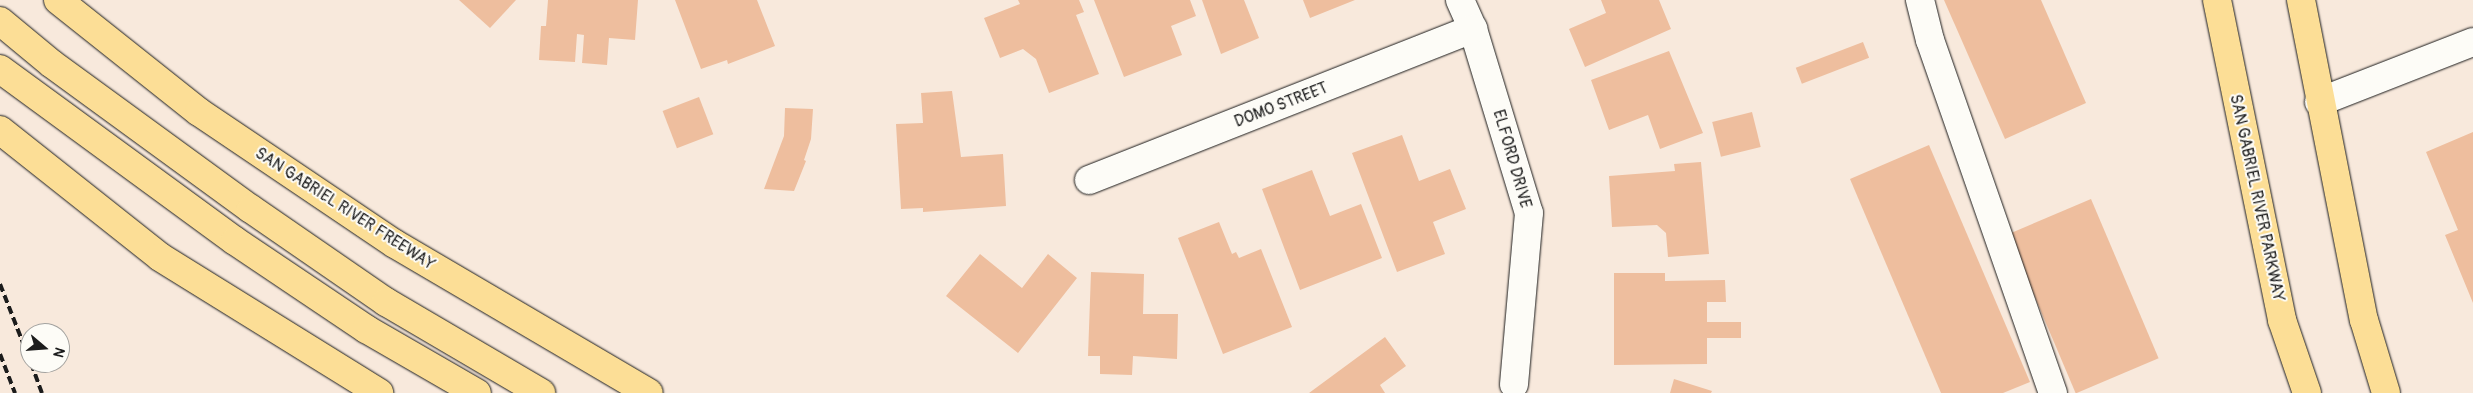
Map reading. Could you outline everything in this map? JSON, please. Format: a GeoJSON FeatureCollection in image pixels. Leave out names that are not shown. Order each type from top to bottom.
{"type":"FeatureCollection","features":[{"type":"Feature","properties":{"kind":"main road","name":"SAN GABRIEL RIVER FREEWAY"},"geometry":{"type":"LineString","coordinates":[[58,0],[199,112],[395,244],[649,393]]}},
{"type":"Feature","properties":{"kind":"main road","name":"SAN GABRIEL RIVER PARKWAY"},"geometry":{"type":"LineString","coordinates":[[2217,0],[2282,320],[2307,393]]}},
{"type":"Feature","properties":{"kind":"main road"},"geometry":{"type":"LineString","coordinates":[[2301,0],[2319,102],[2364,320],[2386,393]]}},
{"type":"Feature","properties":{"kind":"main road"},"geometry":{"type":"LineString","coordinates":[[0,21],[52,64],[251,209],[386,302],[541,393]]}},
{"type":"Feature","properties":{"kind":"main road"},"geometry":{"type":"LineString","coordinates":[[0,70],[235,241],[366,329],[477,393]]}},
{"type":"Feature","properties":{"kind":"main road"},"geometry":{"type":"LineString","coordinates":[[0,130],[160,257],[379,393]]}},
{"type":"Feature","properties":{"kind":"street","name":"ELFORD DRIVE"},"geometry":{"type":"LineString","coordinates":[[1460,0],[1473,29],[1529,213],[1514,384]]}},
{"type":"Feature","properties":{"kind":"street"},"geometry":{"type":"LineString","coordinates":[[1920,0],[1959,125],[2053,393]]}},
{"type":"Feature","properties":{"kind":"street","name":"DOMO STREET"},"geometry":{"type":"LineString","coordinates":[[1089,180],[1473,29]]}},
{"type":"Feature","properties":{"kind":"street"},"geometry":{"type":"LineString","coordinates":[[2319,102],[2473,42]]}},
{"type":"Feature","properties":{"kind":"building"},"geometry":{"type":"Polygon","coordinates":[[[459,0],[516,0],[490,28],[459,0]]]}},
{"type":"Feature","properties":{"kind":"building"},"geometry":{"type":"Polygon","coordinates":[[[548,0],[638,0],[635,40],[609,38],[607,65],[582,63],[584,35],[577,34],[575,62],[539,60],[541,26],[546,26],[548,0]]]}},
{"type":"Feature","properties":{"kind":"building"},"geometry":{"type":"Polygon","coordinates":[[[675,0],[757,0],[775,46],[728,64],[727,60],[701,69],[675,0]]]}},
{"type":"Feature","properties":{"kind":"building"},"geometry":{"type":"Polygon","coordinates":[[[1018,0],[1079,0],[1084,12],[1076,15],[1099,74],[1049,93],[1036,59],[1023,49],[1000,58],[984,18],[1020,4],[1018,0]]]}},
{"type":"Feature","properties":{"kind":"building"},"geometry":{"type":"Polygon","coordinates":[[[1094,0],[1190,0],[1196,16],[1171,26],[1182,55],[1124,77],[1094,0]]]}},
{"type":"Feature","properties":{"kind":"building"},"geometry":{"type":"Polygon","coordinates":[[[1202,0],[1244,0],[1259,38],[1221,54],[1202,0]]]}},
{"type":"Feature","properties":{"kind":"building"},"geometry":{"type":"Polygon","coordinates":[[[1303,0],[1355,0],[1310,18],[1303,0]]]}},
{"type":"Feature","properties":{"kind":"building"},"geometry":{"type":"Polygon","coordinates":[[[1601,0],[1659,0],[1671,29],[1585,67],[1569,29],[1606,13],[1601,0]]]}},
{"type":"Feature","properties":{"kind":"building"},"geometry":{"type":"Polygon","coordinates":[[[1944,0],[2041,0],[2086,103],[2005,139],[1944,0]]]}},
{"type":"Feature","properties":{"kind":"building"},"geometry":{"type":"Polygon","coordinates":[[[1863,42],[1869,58],[1802,84],[1796,68],[1863,42]]]}},
{"type":"Feature","properties":{"kind":"building"},"geometry":{"type":"Polygon","coordinates":[[[1669,51],[1703,133],[1660,149],[1648,115],[1609,130],[1591,80],[1669,51]]]}},
{"type":"Feature","properties":{"kind":"building"},"geometry":{"type":"Polygon","coordinates":[[[952,91],[961,157],[1003,154],[1006,206],[923,212],[923,208],[901,209],[896,124],[923,123],[921,93],[952,91]]]}},
{"type":"Feature","properties":{"kind":"building"},"geometry":{"type":"Polygon","coordinates":[[[699,97],[713,134],[677,148],[663,111],[699,97]]]}},
{"type":"Feature","properties":{"kind":"building"},"geometry":{"type":"Polygon","coordinates":[[[785,108],[813,109],[811,139],[804,160],[806,161],[794,191],[764,189],[784,136],[785,108]]]}},
{"type":"Feature","properties":{"kind":"building"},"geometry":{"type":"Polygon","coordinates":[[[1752,112],[1761,147],[1721,157],[1712,122],[1752,112]]]}},
{"type":"Feature","properties":{"kind":"building"},"geometry":{"type":"Polygon","coordinates":[[[2473,132],[2473,303],[2445,235],[2458,230],[2426,152],[2473,132]]]}},
{"type":"Feature","properties":{"kind":"building"},"geometry":{"type":"Polygon","coordinates":[[[1402,135],[1419,181],[1450,169],[1466,209],[1433,222],[1445,254],[1397,272],[1352,153],[1402,135]]]}},
{"type":"Feature","properties":{"kind":"building"},"geometry":{"type":"Polygon","coordinates":[[[1929,145],[2030,382],[2003,393],[1941,393],[1850,179],[1929,145]]]}},
{"type":"Feature","properties":{"kind":"building"},"geometry":{"type":"Polygon","coordinates":[[[1701,162],[1709,254],[1668,257],[1666,233],[1657,225],[1612,227],[1609,176],[1675,171],[1674,164],[1701,162]]]}},
{"type":"Feature","properties":{"kind":"building"},"geometry":{"type":"Polygon","coordinates":[[[1312,170],[1330,216],[1361,204],[1382,258],[1300,290],[1262,189],[1312,170]]]}},
{"type":"Feature","properties":{"kind":"building"},"geometry":{"type":"Polygon","coordinates":[[[2091,199],[2159,358],[2076,393],[2008,234],[2091,199]]]}},
{"type":"Feature","properties":{"kind":"building"},"geometry":{"type":"Polygon","coordinates":[[[1219,222],[1232,254],[1236,252],[1239,258],[1261,249],[1292,327],[1223,354],[1178,238],[1219,222]]]}},
{"type":"Feature","properties":{"kind":"building"},"geometry":{"type":"Polygon","coordinates":[[[980,254],[1022,288],[1048,254],[1077,278],[1018,353],[946,296],[980,254]]]}},
{"type":"Feature","properties":{"kind":"building"},"geometry":{"type":"Polygon","coordinates":[[[1091,272],[1144,274],[1143,314],[1178,314],[1177,359],[1133,356],[1132,375],[1100,374],[1100,356],[1088,356],[1091,272]]]}},
{"type":"Feature","properties":{"kind":"building"},"geometry":{"type":"Polygon","coordinates":[[[1614,273],[1665,273],[1665,281],[1725,280],[1726,302],[1707,302],[1707,322],[1741,322],[1741,338],[1707,338],[1707,364],[1614,365],[1614,273]]]}},
{"type":"Feature","properties":{"kind":"building"},"geometry":{"type":"Polygon","coordinates":[[[1385,337],[1406,366],[1380,385],[1385,393],[1309,393],[1385,337]]]}},
{"type":"Feature","properties":{"kind":"building"},"geometry":{"type":"Polygon","coordinates":[[[1674,379],[1712,391],[1711,393],[1670,393],[1674,379]]]}},
{"type":"Feature","properties":{"kind":"railway"},"geometry":{"type":"LineString","coordinates":[[0,284],[20,335]]}},
{"type":"Feature","properties":{"kind":"railway"},"geometry":{"type":"LineString","coordinates":[[0,354],[15,393]]}},
{"type":"Feature","properties":{"kind":"railway"},"geometry":{"type":"LineString","coordinates":[[35,373],[42,393]]}}]}
